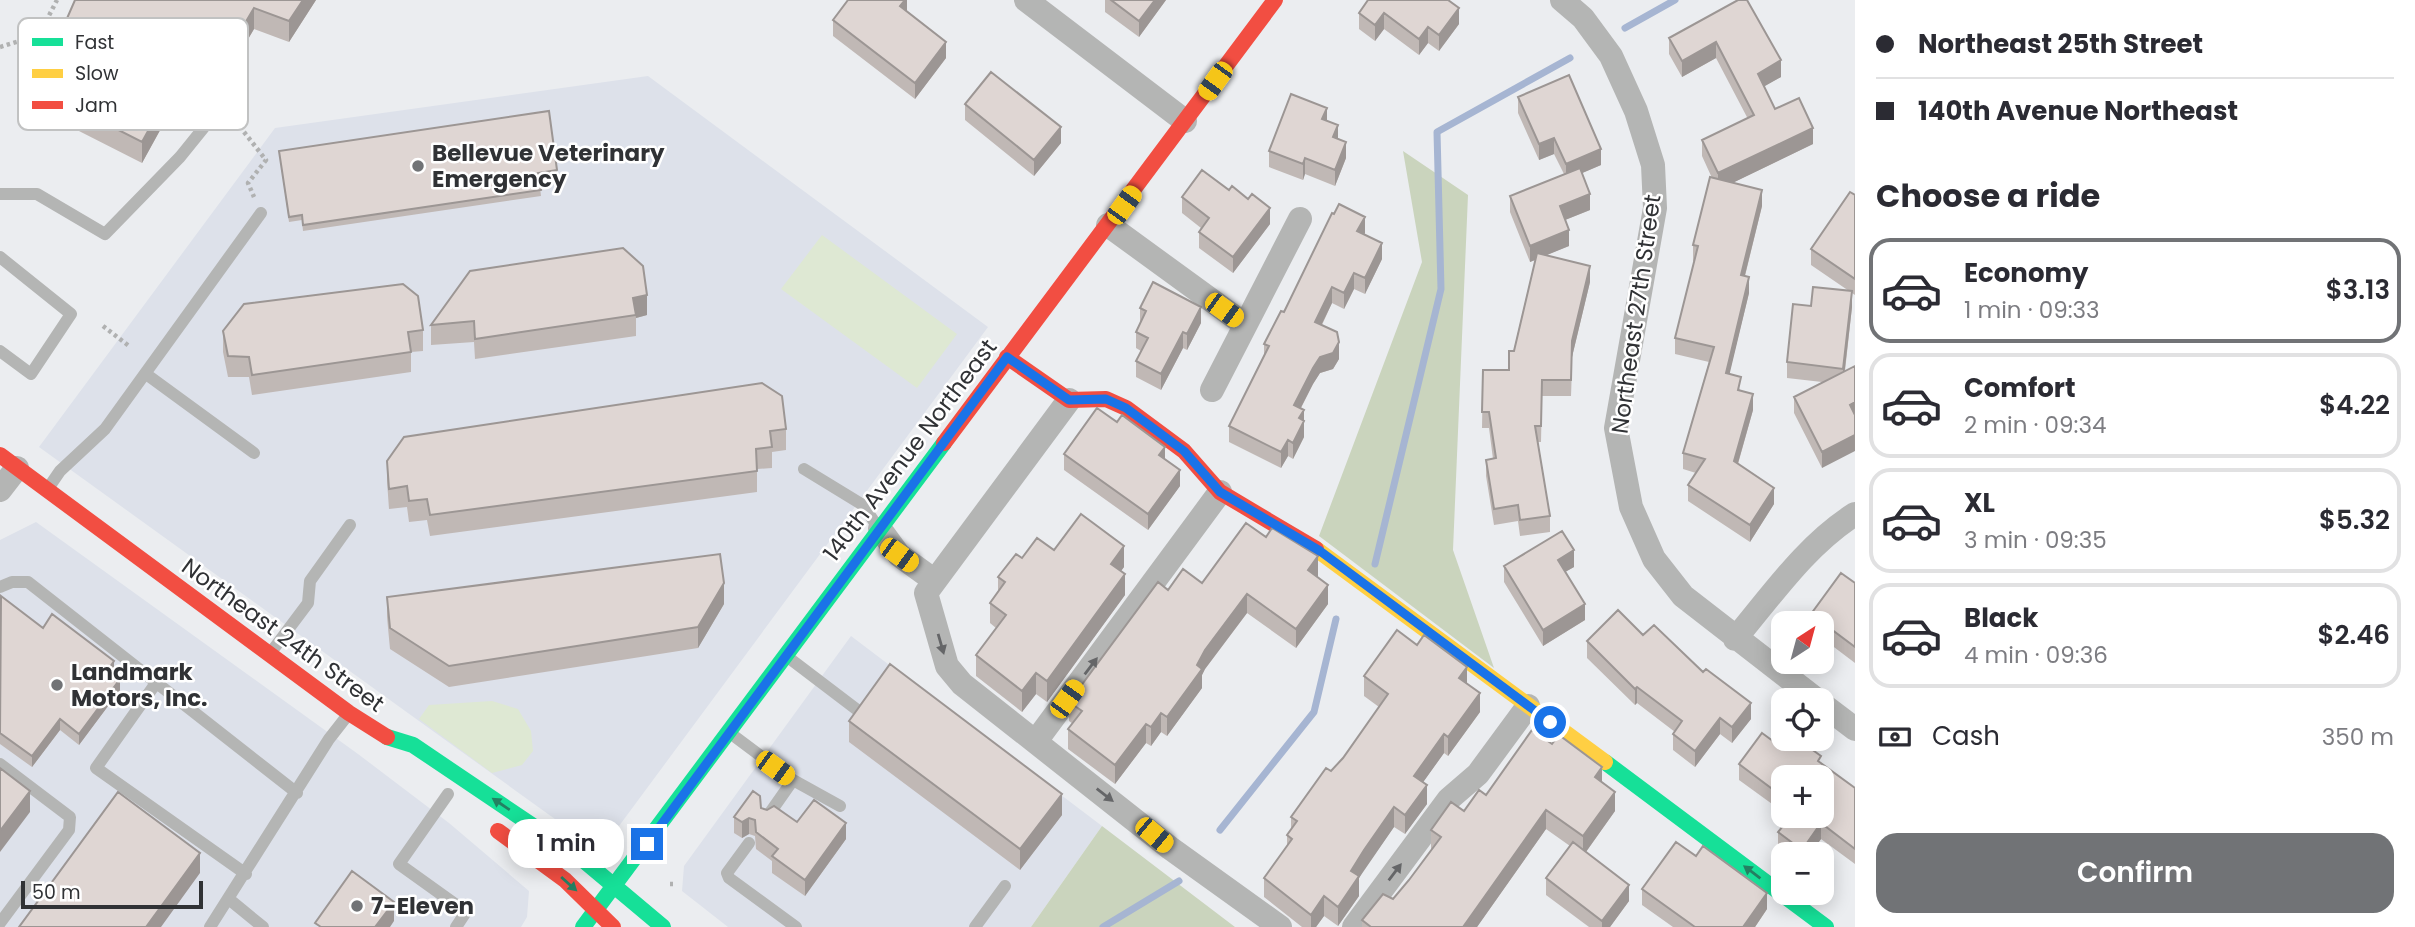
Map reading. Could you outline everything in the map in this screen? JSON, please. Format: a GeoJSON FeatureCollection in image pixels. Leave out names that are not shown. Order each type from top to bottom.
{"type":"FeatureCollection","features":[{"type":"Feature","properties":{"kind":"street"},"geometry":{"type":"LineString","coordinates":[[1026,0],[1185,121]]}},
{"type":"Feature","properties":{"kind":"street","name":"140th Avenue Northeast"},"geometry":{"type":"LineString","coordinates":[[583,927],[617,885],[1275,0]]}},
{"type":"Feature","properties":{"kind":"street","name":"Northeast 27th Street"},"geometry":{"type":"LineString","coordinates":[[1562,0],[1583,18],[1612,56],[1636,111],[1653,164],[1655,208],[1616,428],[1631,507],[1654,559],[1683,596],[1800,688]]}},
{"type":"Feature","properties":{"kind":"street"},"geometry":{"type":"LineString","coordinates":[[1212,390],[1300,219]]}},
{"type":"Feature","properties":{"kind":"street"},"geometry":{"type":"LineString","coordinates":[[1108,225],[1244,324]]}},
{"type":"Feature","properties":{"kind":"street"},"geometry":{"type":"LineString","coordinates":[[1007,357],[1069,400],[1106,399],[1126,408],[1184,451],[1220,492],[1320,551],[1528,706],[1795,918],[1826,927]]}},
{"type":"Feature","properties":{"kind":"street"},"geometry":{"type":"LineString","coordinates":[[1069,400],[926,593],[947,666],[962,684],[1170,848],[1280,927]]}},
{"type":"Feature","properties":{"kind":"street"},"geometry":{"type":"LineString","coordinates":[[0,491],[9,462]]}},
{"type":"Feature","properties":{"kind":"street","name":"Northeast 24th Street"},"geometry":{"type":"LineString","coordinates":[[9,462],[349,713],[381,735],[413,745],[617,885],[663,927]]}},
{"type":"Feature","properties":{"kind":"street"},"geometry":{"type":"LineString","coordinates":[[1036,741],[1220,492]]}},
{"type":"Feature","properties":{"kind":"street"},"geometry":{"type":"LineString","coordinates":[[1735,639],[1794,567],[1838,524],[1855,514]]}},
{"type":"Feature","properties":{"kind":"street"},"geometry":{"type":"LineString","coordinates":[[880,529],[899,555],[935,581]]}},
{"type":"Feature","properties":{"kind":"street"},"geometry":{"type":"LineString","coordinates":[[1354,927],[1449,799],[1478,774],[1528,706]]}},
{"type":"Feature","properties":{"kind":"street"},"geometry":{"type":"LineString","coordinates":[[1834,713],[1855,729]]}},
{"type":"Feature","properties":{"kind":"street"},"geometry":{"type":"LineString","coordinates":[[381,735],[414,766]]}},
{"type":"Feature","properties":{"kind":"street"},"geometry":{"type":"LineString","coordinates":[[431,780],[454,798]]}},
{"type":"Feature","properties":{"kind":"street"},"geometry":{"type":"LineString","coordinates":[[480,818],[565,880],[613,927]]}},
{"type":"Feature","properties":{"kind":"lane"},"geometry":{"type":"LineString","coordinates":[[0,194],[37,194],[105,234],[180,158],[202,130]]}},
{"type":"Feature","properties":{"kind":"lane"},"geometry":{"type":"LineString","coordinates":[[47,490],[60,471],[105,429],[261,213]]}},
{"type":"Feature","properties":{"kind":"lane"},"geometry":{"type":"LineString","coordinates":[[0,257],[71,314],[31,374],[0,351]]}},
{"type":"Feature","properties":{"kind":"lane"},"geometry":{"type":"LineString","coordinates":[[146,374],[254,453]]}},
{"type":"Feature","properties":{"kind":"lane"},"geometry":{"type":"LineString","coordinates":[[804,469],[863,505],[880,529]]}},
{"type":"Feature","properties":{"kind":"lane"},"geometry":{"type":"LineString","coordinates":[[270,654],[308,603],[310,582],[350,525]]}},
{"type":"Feature","properties":{"kind":"lane"},"geometry":{"type":"LineString","coordinates":[[0,587],[12,582],[28,582],[298,793]]}},
{"type":"Feature","properties":{"kind":"lane"},"geometry":{"type":"LineString","coordinates":[[786,656],[860,712]]}},
{"type":"Feature","properties":{"kind":"lane"},"geometry":{"type":"LineString","coordinates":[[156,683],[96,768],[246,874]]}},
{"type":"Feature","properties":{"kind":"lane"},"geometry":{"type":"LineString","coordinates":[[210,927],[298,793],[329,739],[349,713]]}},
{"type":"Feature","properties":{"kind":"lane"},"geometry":{"type":"LineString","coordinates":[[730,733],[793,780],[840,806]]}},
{"type":"Feature","properties":{"kind":"lane"},"geometry":{"type":"LineString","coordinates":[[0,764],[70,817],[69,830],[0,923]]}},
{"type":"Feature","properties":{"kind":"lane"},"geometry":{"type":"LineString","coordinates":[[767,817],[793,780]]}},
{"type":"Feature","properties":{"kind":"lane"},"geometry":{"type":"LineString","coordinates":[[454,798],[399,864],[466,912],[456,927]]}},
{"type":"Feature","properties":{"kind":"lane"},"geometry":{"type":"LineString","coordinates":[[749,844],[727,873],[729,878],[796,927]]}},
{"type":"Feature","properties":{"kind":"lane"},"geometry":{"type":"LineString","coordinates":[[975,927],[1006,886]]}},
{"type":"Feature","properties":{"kind":"lane"},"geometry":{"type":"LineString","coordinates":[[230,900],[263,927]]}},
{"type":"Feature","properties":{"kind":"path"},"geometry":{"type":"LineString","coordinates":[[48,18],[57,0]]}},
{"type":"Feature","properties":{"kind":"path"},"geometry":{"type":"LineString","coordinates":[[0,47],[18,41]]}},
{"type":"Feature","properties":{"kind":"path"},"geometry":{"type":"LineString","coordinates":[[244,132],[266,160],[248,183],[261,213]]}},
{"type":"Feature","properties":{"kind":"path"},"geometry":{"type":"LineString","coordinates":[[103,326],[129,346]]}},
{"type":"Feature","properties":{"kind":"shaded area"},"geometry":{"type":"Polygon","coordinates":[[[648,76],[988,327],[619,826],[573,832],[39,447],[275,128],[648,76]]]}},
{"type":"Feature","properties":{"kind":"shaded area"},"geometry":{"type":"Polygon","coordinates":[[[36,522],[358,754],[449,823],[529,891],[527,917],[521,927],[0,927],[0,540],[36,522]]]}},
{"type":"Feature","properties":{"kind":"shaded area"},"geometry":{"type":"Polygon","coordinates":[[[851,636],[1102,826],[1031,927],[728,927],[682,891],[684,866],[851,636]]]}},
{"type":"Feature","properties":{"kind":"green space"},"geometry":{"type":"Polygon","coordinates":[[[1403,151],[1468,195],[1453,550],[1494,668],[1319,536],[1422,262],[1403,151]]]}},
{"type":"Feature","properties":{"kind":"green space"},"geometry":{"type":"Polygon","coordinates":[[[822,235],[957,334],[917,388],[781,289],[822,235]]]}},
{"type":"Feature","properties":{"kind":"green space"},"geometry":{"type":"Polygon","coordinates":[[[492,701],[518,709],[531,731],[533,751],[522,765],[492,773],[419,719],[429,705],[492,701]]]}},
{"type":"Feature","properties":{"kind":"green space"},"geometry":{"type":"Polygon","coordinates":[[[1102,826],[1235,927],[1031,927],[1102,826]]]}},
{"type":"Feature","properties":{"kind":"building"},"geometry":{"type":"Polygon","coordinates":[[[75,0],[303,0],[289,21],[254,8],[248,18],[67,18],[75,0]]]}},
{"type":"Feature","properties":{"kind":"building"},"geometry":{"type":"Polygon","coordinates":[[[848,0],[905,0],[900,6],[946,42],[915,83],[833,20],[848,0]]]}},
{"type":"Feature","properties":{"kind":"building"},"geometry":{"type":"Polygon","coordinates":[[[1111,0],[1155,0],[1139,21],[1111,0]]]}},
{"type":"Feature","properties":{"kind":"building"},"geometry":{"type":"Polygon","coordinates":[[[1368,0],[1448,0],[1459,8],[1439,35],[1428,27],[1419,39],[1384,13],[1375,25],[1359,13],[1368,0]]]}},
{"type":"Feature","properties":{"kind":"building"},"geometry":{"type":"Polygon","coordinates":[[[1738,0],[1747,0],[1781,60],[1758,74],[1775,109],[1799,98],[1813,128],[1718,173],[1702,140],[1754,115],[1716,42],[1682,61],[1669,38],[1738,0]]]}},
{"type":"Feature","properties":{"kind":"building"},"geometry":{"type":"Polygon","coordinates":[[[991,72],[1061,127],[1034,160],[965,104],[991,72]]]}},
{"type":"Feature","properties":{"kind":"building"},"geometry":{"type":"Polygon","coordinates":[[[1569,75],[1601,149],[1566,164],[1554,138],[1539,144],[1518,97],[1569,75]]]}},
{"type":"Feature","properties":{"kind":"building"},"geometry":{"type":"Polygon","coordinates":[[[1291,94],[1327,108],[1322,119],[1338,125],[1333,137],[1346,142],[1335,170],[1305,158],[1303,164],[1269,151],[1291,94]]]}},
{"type":"Feature","properties":{"kind":"building","name":"Bellevue Veterinary Emergency"},"geometry":{"type":"Polygon","coordinates":[[[549,111],[557,170],[538,173],[541,190],[303,225],[302,215],[289,217],[279,151],[549,111]]]}},
{"type":"Feature","properties":{"kind":"building"},"geometry":{"type":"Polygon","coordinates":[[[118,130],[149,130],[142,142],[118,130]]]}},
{"type":"Feature","properties":{"kind":"building"},"geometry":{"type":"Polygon","coordinates":[[[1580,168],[1590,194],[1560,206],[1569,230],[1530,246],[1510,196],[1580,168]]]}},
{"type":"Feature","properties":{"kind":"building"},"geometry":{"type":"Polygon","coordinates":[[[1202,170],[1229,190],[1232,186],[1248,199],[1252,194],[1270,208],[1233,257],[1199,232],[1209,218],[1182,197],[1202,170]]]}},
{"type":"Feature","properties":{"kind":"building"},"geometry":{"type":"Polygon","coordinates":[[[1710,177],[1762,190],[1741,275],[1749,277],[1726,373],[1741,377],[1738,390],[1753,394],[1734,461],[1774,488],[1750,525],[1688,485],[1705,459],[1683,453],[1714,347],[1675,338],[1698,246],[1693,245],[1710,177]]]}},
{"type":"Feature","properties":{"kind":"building"},"geometry":{"type":"Polygon","coordinates":[[[1850,192],[1855,195],[1855,279],[1811,249],[1850,192]]]}},
{"type":"Feature","properties":{"kind":"building"},"geometry":{"type":"Polygon","coordinates":[[[1339,204],[1365,217],[1357,231],[1382,243],[1365,278],[1354,273],[1344,293],[1332,287],[1315,322],[1337,332],[1339,342],[1333,353],[1320,357],[1313,368],[1294,405],[1304,410],[1299,418],[1304,421],[1293,443],[1288,440],[1281,452],[1229,426],[1269,346],[1264,344],[1281,311],[1284,312],[1332,213],[1334,214],[1339,204]]]}},
{"type":"Feature","properties":{"kind":"building"},"geometry":{"type":"Polygon","coordinates":[[[623,248],[643,266],[647,295],[633,298],[636,315],[475,339],[474,321],[431,325],[470,271],[623,248]]]}},
{"type":"Feature","properties":{"kind":"building"},"geometry":{"type":"Polygon","coordinates":[[[1537,253],[1590,266],[1572,341],[1571,380],[1542,380],[1541,426],[1535,426],[1550,516],[1520,520],[1518,505],[1494,509],[1486,460],[1496,458],[1489,412],[1482,412],[1483,370],[1509,370],[1509,351],[1514,351],[1537,253]]]}},
{"type":"Feature","properties":{"kind":"building"},"geometry":{"type":"Polygon","coordinates":[[[1153,282],[1201,307],[1187,334],[1183,332],[1161,374],[1136,361],[1148,338],[1136,332],[1146,311],[1140,308],[1153,282]]]}},
{"type":"Feature","properties":{"kind":"building"},"geometry":{"type":"Polygon","coordinates":[[[403,284],[418,296],[423,330],[408,332],[411,352],[252,375],[249,357],[228,356],[223,331],[244,304],[403,284]]]}},
{"type":"Feature","properties":{"kind":"building"},"geometry":{"type":"Polygon","coordinates":[[[1813,287],[1852,291],[1843,369],[1787,362],[1793,304],[1811,306],[1813,287]]]}},
{"type":"Feature","properties":{"kind":"building"},"geometry":{"type":"Polygon","coordinates":[[[1855,366],[1855,402],[1850,405],[1855,415],[1855,435],[1822,452],[1794,397],[1855,366]]]}},
{"type":"Feature","properties":{"kind":"building"},"geometry":{"type":"Polygon","coordinates":[[[762,383],[782,396],[786,429],[770,431],[772,447],[756,449],[757,471],[430,515],[427,499],[409,501],[407,486],[389,489],[387,461],[404,437],[762,383]]]}},
{"type":"Feature","properties":{"kind":"building"},"geometry":{"type":"Polygon","coordinates":[[[1097,408],[1117,422],[1122,415],[1165,447],[1159,455],[1180,470],[1148,514],[1064,454],[1097,408]]]}},
{"type":"Feature","properties":{"kind":"building"},"geometry":{"type":"Polygon","coordinates":[[[1081,514],[1124,546],[1111,564],[1125,574],[1047,681],[1036,673],[1022,691],[976,655],[1006,615],[990,603],[1005,582],[998,577],[1016,554],[1022,558],[1037,538],[1054,550],[1081,514]]]}},
{"type":"Feature","properties":{"kind":"building"},"geometry":{"type":"Polygon","coordinates":[[[1246,523],[1266,537],[1272,528],[1318,556],[1308,570],[1328,585],[1296,629],[1247,594],[1205,650],[1197,665],[1202,669],[1167,717],[1161,713],[1151,727],[1146,724],[1115,765],[1068,729],[1082,711],[1069,702],[1158,582],[1168,590],[1183,569],[1202,583],[1246,523]]]}},
{"type":"Feature","properties":{"kind":"building"},"geometry":{"type":"Polygon","coordinates":[[[1562,531],[1574,550],[1558,560],[1585,604],[1543,630],[1504,566],[1562,531]]]}},
{"type":"Feature","properties":{"kind":"building"},"geometry":{"type":"Polygon","coordinates":[[[720,554],[724,583],[698,627],[449,666],[390,628],[387,597],[720,554]]]}},
{"type":"Feature","properties":{"kind":"building"},"geometry":{"type":"Polygon","coordinates":[[[1841,573],[1855,583],[1855,647],[1834,631],[1834,611],[1813,611],[1841,573]]]}},
{"type":"Feature","properties":{"kind":"building","name":"Landmark Motors, Inc."},"geometry":{"type":"Polygon","coordinates":[[[1,596],[43,628],[52,614],[114,661],[108,670],[120,679],[79,734],[60,719],[32,756],[0,733],[1,596]]]}},
{"type":"Feature","properties":{"kind":"building"},"geometry":{"type":"Polygon","coordinates":[[[1618,610],[1643,635],[1654,625],[1703,672],[1706,669],[1751,703],[1732,727],[1720,718],[1695,751],[1673,734],[1682,721],[1637,687],[1635,689],[1587,641],[1618,610]]]}},
{"type":"Feature","properties":{"kind":"building"},"geometry":{"type":"Polygon","coordinates":[[[1397,630],[1417,645],[1424,635],[1467,667],[1459,678],[1480,693],[1448,737],[1444,734],[1414,776],[1427,785],[1405,815],[1394,807],[1364,850],[1351,871],[1359,876],[1338,907],[1324,896],[1311,915],[1264,878],[1292,839],[1287,835],[1297,821],[1291,817],[1326,768],[1331,771],[1343,758],[1388,694],[1364,676],[1397,630]]]}},
{"type":"Feature","properties":{"kind":"building"},"geometry":{"type":"Polygon","coordinates":[[[890,664],[1062,794],[1020,849],[849,721],[890,664]]]}},
{"type":"Feature","properties":{"kind":"building"},"geometry":{"type":"Polygon","coordinates":[[[1532,730],[1552,744],[1559,735],[1602,767],[1595,777],[1615,792],[1583,836],[1546,810],[1463,927],[1371,927],[1362,920],[1383,894],[1393,899],[1409,880],[1441,837],[1431,830],[1451,802],[1464,811],[1479,790],[1486,795],[1532,730]]]}},
{"type":"Feature","properties":{"kind":"building"},"geometry":{"type":"Polygon","coordinates":[[[1762,733],[1771,740],[1771,751],[1814,751],[1821,756],[1818,761],[1823,765],[1771,765],[1771,788],[1739,764],[1762,733]]]}},
{"type":"Feature","properties":{"kind":"building"},"geometry":{"type":"Polygon","coordinates":[[[0,768],[30,791],[0,831],[0,768]]]}},
{"type":"Feature","properties":{"kind":"building"},"geometry":{"type":"Polygon","coordinates":[[[1834,773],[1855,788],[1855,849],[1828,828],[1834,828],[1834,773]]]}},
{"type":"Feature","properties":{"kind":"building"},"geometry":{"type":"Polygon","coordinates":[[[753,791],[760,796],[761,808],[767,810],[774,806],[797,822],[814,800],[846,823],[805,880],[772,856],[778,849],[756,832],[755,820],[749,818],[742,822],[734,817],[753,791]]]}},
{"type":"Feature","properties":{"kind":"building"},"geometry":{"type":"Polygon","coordinates":[[[118,792],[200,853],[146,927],[19,927],[118,792]]]}},
{"type":"Feature","properties":{"kind":"building"},"geometry":{"type":"Polygon","coordinates":[[[1781,828],[1817,828],[1808,842],[1791,842],[1778,832],[1781,828]]]}},
{"type":"Feature","properties":{"kind":"building"},"geometry":{"type":"Polygon","coordinates":[[[1573,842],[1629,885],[1602,921],[1546,878],[1573,842]]]}},
{"type":"Feature","properties":{"kind":"building"},"geometry":{"type":"Polygon","coordinates":[[[1676,842],[1696,856],[1703,846],[1767,893],[1743,927],[1695,927],[1642,889],[1676,842]]]}},
{"type":"Feature","properties":{"kind":"building"},"geometry":{"type":"Polygon","coordinates":[[[352,871],[394,902],[375,927],[321,927],[315,923],[352,871]]]}},
{"type":"Feature","properties":{"kind":"waterway"},"geometry":{"type":"LineString","coordinates":[[1625,28],[1675,0]]}},
{"type":"Feature","properties":{"kind":"waterway"},"geometry":{"type":"LineString","coordinates":[[1375,564],[1441,289],[1437,132],[1570,58]]}},
{"type":"Feature","properties":{"kind":"waterway"},"geometry":{"type":"LineString","coordinates":[[1220,830],[1314,712],[1336,619]]}},
{"type":"Feature","properties":{"kind":"waterway"},"geometry":{"type":"LineString","coordinates":[[1103,927],[1179,881]]}},
{"type":"Feature","properties":{"kind":"traffic: fast"},"geometry":{"type":"LineString","coordinates":[[583,927],[944,443]]}},
{"type":"Feature","properties":{"kind":"traffic: fast"},"geometry":{"type":"LineString","coordinates":[[387,737],[413,745],[582,859],[663,927]]}},
{"type":"Feature","properties":{"kind":"traffic: fast"},"geometry":{"type":"LineString","coordinates":[[1605,762],[1826,927]]}},
{"type":"Feature","properties":{"kind":"traffic: slow"},"geometry":{"type":"LineString","coordinates":[[1316,549],[1605,762]]}},
{"type":"Feature","properties":{"kind":"traffic: jam"},"geometry":{"type":"LineString","coordinates":[[944,443],[1275,0]]}},
{"type":"Feature","properties":{"kind":"traffic: jam"},"geometry":{"type":"LineString","coordinates":[[1007,357],[1069,400],[1106,399],[1126,408],[1184,451],[1220,492],[1316,549]]}},
{"type":"Feature","properties":{"kind":"traffic: jam"},"geometry":{"type":"LineString","coordinates":[[0,455],[349,713],[387,737]]}},
{"type":"Feature","properties":{"kind":"traffic: jam"},"geometry":{"type":"LineString","coordinates":[[498,831],[565,880],[613,927]]}},
{"type":"Feature","properties":{"kind":"place","name":"Bellevue Veterinary Emergency"},"geometry":{"type":"Point","coordinates":[418,166]}},
{"type":"Feature","properties":{"kind":"place","name":"Landmark Motors, Inc."},"geometry":{"type":"Point","coordinates":[57,685]}},
{"type":"Feature","properties":{"kind":"place","name":"7-Eleven"},"geometry":{"type":"Point","coordinates":[357,906]}},
{"type":"Feature","properties":{"kind":"route"},"geometry":{"type":"LineString","coordinates":[[647,844],[1007,357],[1069,400],[1106,399],[1126,408],[1184,451],[1220,492],[1252,514],[1320,551],[1550,722]]}}]}
